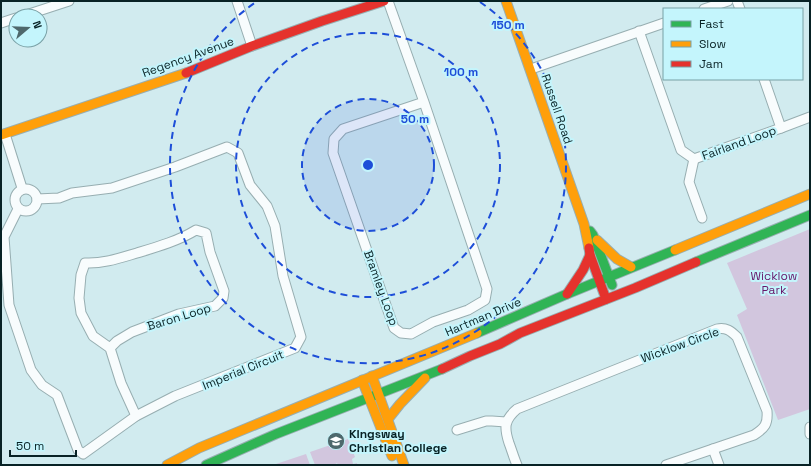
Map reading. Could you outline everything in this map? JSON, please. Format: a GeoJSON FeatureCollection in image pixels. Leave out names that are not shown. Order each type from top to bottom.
{"type":"FeatureCollection","features":[{"type":"Feature","properties":{"kind":"main road","name":"Regency Avenue"},"geometry":{"type":"LineString","coordinates":[[3,134],[196,69],[252,46],[384,1]]}},
{"type":"Feature","properties":{"kind":"main road","name":"Russell Road"},"geometry":{"type":"LineString","coordinates":[[507,1],[584,224],[590,255],[606,299]]}},
{"type":"Feature","properties":{"kind":"main road","name":"Hartman Drive"},"geometry":{"type":"LineString","coordinates":[[167,465],[199,448],[810,194]]}},
{"type":"Feature","properties":{"kind":"main road"},"geometry":{"type":"LineString","coordinates":[[206,465],[276,434],[428,376],[520,333],[810,215]]}},
{"type":"Feature","properties":{"kind":"main road","name":"Russell Road"},"geometry":{"type":"LineString","coordinates":[[584,224],[593,235],[616,295]]}},
{"type":"Feature","properties":{"kind":"main road"},"geometry":{"type":"LineString","coordinates":[[593,235],[617,259],[631,268]]}},
{"type":"Feature","properties":{"kind":"main road"},"geometry":{"type":"LineString","coordinates":[[567,294],[583,270],[590,255]]}},
{"type":"Feature","properties":{"kind":"main road"},"geometry":{"type":"LineString","coordinates":[[372,376],[404,465]]}},
{"type":"Feature","properties":{"kind":"main road"},"geometry":{"type":"LineString","coordinates":[[388,418],[428,376]]}},
{"type":"Feature","properties":{"kind":"main road"},"geometry":{"type":"LineString","coordinates":[[362,380],[395,465]]}},
{"type":"Feature","properties":{"kind":"street"},"geometry":{"type":"LineString","coordinates":[[48,8],[69,1]]}},
{"type":"Feature","properties":{"kind":"street"},"geometry":{"type":"LineString","coordinates":[[237,1],[252,46]]}},
{"type":"Feature","properties":{"kind":"street","name":"Bramley Loop"},"geometry":{"type":"LineString","coordinates":[[388,1],[424,102],[487,289],[485,300],[468,310],[433,322],[411,334],[401,333],[394,328],[333,154],[334,139],[343,129],[424,102]]}},
{"type":"Feature","properties":{"kind":"street"},"geometry":{"type":"LineString","coordinates":[[707,8],[728,1]]}},
{"type":"Feature","properties":{"kind":"street"},"geometry":{"type":"LineString","coordinates":[[531,70],[663,23]]}},
{"type":"Feature","properties":{"kind":"street","name":"Fairland Loop"},"geometry":{"type":"LineString","coordinates":[[639,31],[681,150],[694,159]]}},
{"type":"Feature","properties":{"kind":"street","name":"Fairland Loop"},"geometry":{"type":"LineString","coordinates":[[694,159],[781,128],[764,80]]}},
{"type":"Feature","properties":{"kind":"street"},"geometry":{"type":"LineString","coordinates":[[781,128],[810,117]]}},
{"type":"Feature","properties":{"kind":"street"},"geometry":{"type":"LineString","coordinates":[[3,134],[22,188],[34,191],[37,199],[37,203],[31,210],[22,211],[18,209]]}},
{"type":"Feature","properties":{"kind":"street","name":"Imperial Circuit"},"geometry":{"type":"LineString","coordinates":[[22,188],[14,197],[14,201],[18,209],[3,237],[5,305],[31,370],[42,385],[57,395],[78,450],[84,454],[136,416],[175,396],[295,348],[301,338],[282,276],[275,226],[268,206],[250,185],[238,153],[227,147],[175,167],[112,188],[72,193],[59,198],[37,199]]}},
{"type":"Feature","properties":{"kind":"street","name":"Fairland Loop"},"geometry":{"type":"LineString","coordinates":[[694,159],[689,182],[702,218]]}},
{"type":"Feature","properties":{"kind":"street","name":"Baron Loop"},"geometry":{"type":"LineString","coordinates":[[196,230],[206,233],[210,252],[224,291],[223,298],[215,306],[179,314],[132,332],[117,341],[110,348],[93,336],[81,313],[79,298],[81,275],[85,263],[94,264],[111,261],[184,237],[196,230]]}},
{"type":"Feature","properties":{"kind":"street","name":"Wicklow Circle"},"geometry":{"type":"LineString","coordinates":[[506,422],[512,413],[524,406],[717,329],[727,329],[737,337],[767,411],[765,426],[754,435],[666,465]]}},
{"type":"Feature","properties":{"kind":"street"},"geometry":{"type":"LineString","coordinates":[[110,348],[121,383],[136,416]]}},
{"type":"Feature","properties":{"kind":"street"},"geometry":{"type":"LineString","coordinates":[[457,430],[486,421],[506,422],[506,433],[516,465]]}},
{"type":"Feature","properties":{"kind":"street"},"geometry":{"type":"LineString","coordinates":[[810,427],[810,434]]}},
{"type":"Feature","properties":{"kind":"street"},"geometry":{"type":"LineString","coordinates":[[713,449],[719,465]]}},
{"type":"Feature","properties":{"kind":"green space","name":"Wicklow Park"},"geometry":{"type":"Polygon","coordinates":[[[810,229],[810,409],[778,420],[737,315],[747,309],[727,263],[810,229]]]}},
{"type":"Feature","properties":{"kind":"green space"},"geometry":{"type":"Polygon","coordinates":[[[348,439],[355,457],[352,459],[353,464],[357,463],[357,465],[338,465],[337,463],[334,465],[315,465],[310,452],[348,439]]]}},
{"type":"Feature","properties":{"kind":"green space"},"geometry":{"type":"Polygon","coordinates":[[[306,454],[310,465],[273,465],[306,454]]]}},
{"type":"Feature","properties":{"kind":"traffic: fast"},"geometry":{"type":"LineString","coordinates":[[696,262],[810,215]]}},
{"type":"Feature","properties":{"kind":"traffic: fast"},"geometry":{"type":"LineString","coordinates":[[590,231],[593,235],[612,285]]}},
{"type":"Feature","properties":{"kind":"traffic: fast"},"geometry":{"type":"LineString","coordinates":[[477,333],[675,250]]}},
{"type":"Feature","properties":{"kind":"traffic: fast"},"geometry":{"type":"LineString","coordinates":[[206,465],[276,434],[442,369]]}},
{"type":"Feature","properties":{"kind":"traffic: slow"},"geometry":{"type":"LineString","coordinates":[[506,1],[584,224],[589,248]]}},
{"type":"Feature","properties":{"kind":"traffic: slow"},"geometry":{"type":"LineString","coordinates":[[1,135],[186,73]]}},
{"type":"Feature","properties":{"kind":"traffic: slow"},"geometry":{"type":"LineString","coordinates":[[675,250],[810,194]]}},
{"type":"Feature","properties":{"kind":"traffic: slow"},"geometry":{"type":"LineString","coordinates":[[597,240],[617,259],[631,267]]}},
{"type":"Feature","properties":{"kind":"traffic: slow"},"geometry":{"type":"LineString","coordinates":[[167,465],[199,448],[477,333]]}},
{"type":"Feature","properties":{"kind":"traffic: slow"},"geometry":{"type":"LineString","coordinates":[[372,376],[404,465]]}},
{"type":"Feature","properties":{"kind":"traffic: slow"},"geometry":{"type":"LineString","coordinates":[[388,419],[425,378]]}},
{"type":"Feature","properties":{"kind":"traffic: slow"},"geometry":{"type":"LineString","coordinates":[[362,380],[392,456]]}},
{"type":"Feature","properties":{"kind":"traffic: jam"},"geometry":{"type":"LineString","coordinates":[[186,73],[252,46],[384,1]]}},
{"type":"Feature","properties":{"kind":"traffic: jam"},"geometry":{"type":"LineString","coordinates":[[589,248],[590,255],[606,299]]}},
{"type":"Feature","properties":{"kind":"traffic: jam"},"geometry":{"type":"LineString","coordinates":[[567,294],[583,270],[590,255]]}},
{"type":"Feature","properties":{"kind":"traffic: jam"},"geometry":{"type":"LineString","coordinates":[[442,369],[500,344],[520,333],[635,288],[696,262]]}},
{"type":"Feature","properties":{"kind":"place","name":"Kingsway Christian College"},"geometry":{"type":"Point","coordinates":[336,441]}}]}
